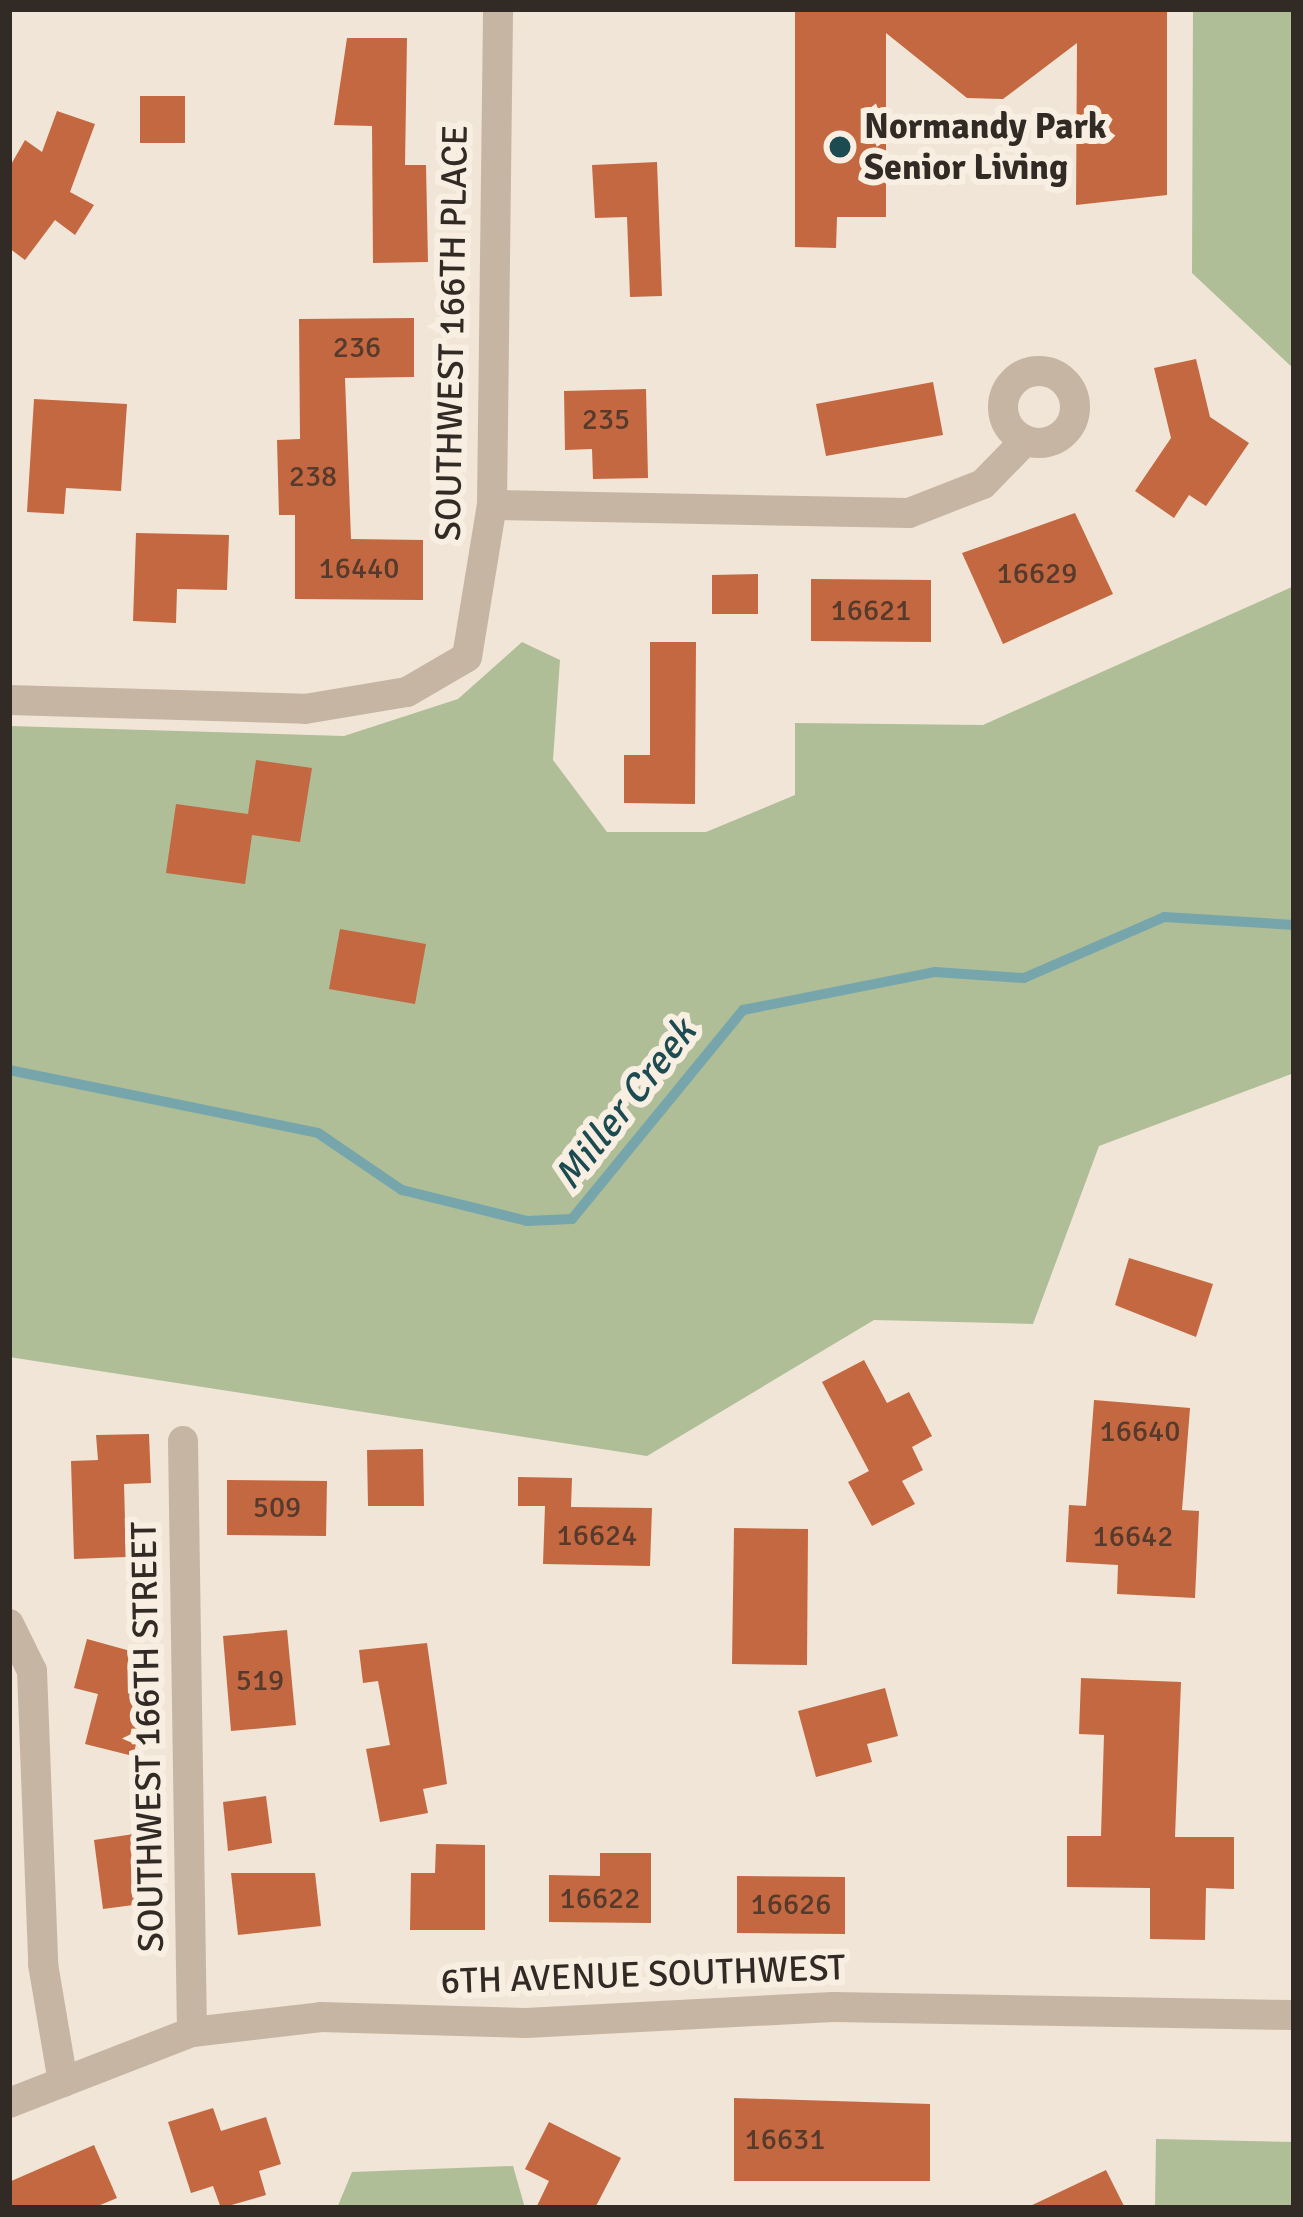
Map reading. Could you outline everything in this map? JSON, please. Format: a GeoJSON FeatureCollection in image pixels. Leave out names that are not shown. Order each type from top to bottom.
{"type":"FeatureCollection","features":[{"type":"Feature","properties":{"kind":"street","name":"SOUTHWEST 166TH PLACE"},"geometry":{"type":"LineString","coordinates":[[9,700],[305,709],[407,692],[466,657],[492,505],[498,9]]}},
{"type":"Feature","properties":{"kind":"street"},"geometry":{"type":"LineString","coordinates":[[492,505],[909,513],[983,484],[1025,441]]}},
{"type":"Feature","properties":{"kind":"street","name":"SOUTHWEST 166TH STREET"},"geometry":{"type":"LineString","coordinates":[[183,1441],[192,2032]]}},
{"type":"Feature","properties":{"kind":"street"},"geometry":{"type":"LineString","coordinates":[[9,1624],[32,1671],[43,1964],[63,2082]]}},
{"type":"Feature","properties":{"kind":"street","name":"6TH AVENUE SOUTHWEST"},"geometry":{"type":"LineString","coordinates":[[9,2103],[192,2032],[321,2017],[526,2024],[832,2007],[1294,2014]]}},
{"type":"Feature","properties":{"kind":"green space"},"geometry":{"type":"Polygon","coordinates":[[[1193,9],[1294,9],[1294,369],[1192,273],[1193,9]]]}},
{"type":"Feature","properties":{"kind":"green space"},"geometry":{"type":"Polygon","coordinates":[[[1294,542],[1294,1073],[1099,1146],[1033,1324],[874,1320],[647,1456],[9,1357],[9,726],[344,736],[458,699],[522,642],[560,660],[553,760],[607,832],[706,832],[795,795],[795,723],[983,725],[1292,587],[1294,542]]]}},
{"type":"Feature","properties":{"kind":"green space"},"geometry":{"type":"Polygon","coordinates":[[[1156,2139],[1294,2142],[1294,2208],[1155,2208],[1156,2139]]]}},
{"type":"Feature","properties":{"kind":"green space"},"geometry":{"type":"Polygon","coordinates":[[[513,2166],[525,2208],[337,2208],[352,2172],[513,2166]]]}},
{"type":"Feature","properties":{"kind":"building","name":"Normandy Park Senior Living"},"geometry":{"type":"Polygon","coordinates":[[[795,9],[1167,9],[1167,195],[1076,205],[1077,43],[1003,99],[967,98],[886,33],[886,217],[837,217],[836,248],[795,247],[795,9]]]}},
{"type":"Feature","properties":{"kind":"building"},"geometry":{"type":"Polygon","coordinates":[[[347,38],[407,38],[405,165],[426,165],[428,262],[373,263],[372,126],[334,125],[347,38]]]}},
{"type":"Feature","properties":{"kind":"building"},"geometry":{"type":"Polygon","coordinates":[[[140,96],[185,96],[185,143],[140,143],[140,96]]]}},
{"type":"Feature","properties":{"kind":"building"},"geometry":{"type":"Polygon","coordinates":[[[57,111],[95,124],[70,192],[94,205],[75,235],[55,220],[25,260],[9,248],[9,168],[25,140],[42,152],[57,111]]]}},
{"type":"Feature","properties":{"kind":"building"},"geometry":{"type":"Polygon","coordinates":[[[657,162],[662,296],[630,297],[627,217],[595,218],[592,165],[657,162]]]}},
{"type":"Feature","properties":{"kind":"building"},"geometry":{"type":"Polygon","coordinates":[[[414,318],[414,377],[345,378],[351,539],[423,540],[423,600],[295,599],[295,515],[279,515],[277,440],[300,439],[299,319],[414,318]]]}},
{"type":"Feature","properties":{"kind":"building"},"geometry":{"type":"Polygon","coordinates":[[[1196,359],[1210,417],[1249,443],[1206,506],[1189,495],[1174,518],[1135,491],[1171,438],[1154,368],[1196,359]]]}},
{"type":"Feature","properties":{"kind":"building"},"geometry":{"type":"Polygon","coordinates":[[[933,382],[943,435],[826,456],[816,404],[933,382]]]}},
{"type":"Feature","properties":{"kind":"building"},"geometry":{"type":"Polygon","coordinates":[[[646,389],[648,478],[593,479],[592,449],[565,450],[564,391],[646,389]]]}},
{"type":"Feature","properties":{"kind":"building"},"geometry":{"type":"Polygon","coordinates":[[[34,399],[127,404],[121,491],[66,488],[64,514],[27,512],[34,399]]]}},
{"type":"Feature","properties":{"kind":"building"},"geometry":{"type":"Polygon","coordinates":[[[1075,513],[1113,594],[1003,644],[962,553],[1075,513]]]}},
{"type":"Feature","properties":{"kind":"building"},"geometry":{"type":"Polygon","coordinates":[[[136,533],[229,535],[227,590],[177,589],[176,623],[133,621],[136,533]]]}},
{"type":"Feature","properties":{"kind":"building"},"geometry":{"type":"Polygon","coordinates":[[[758,574],[758,614],[712,614],[712,575],[758,574]]]}},
{"type":"Feature","properties":{"kind":"building"},"geometry":{"type":"Polygon","coordinates":[[[811,579],[931,580],[931,642],[811,641],[811,579]]]}},
{"type":"Feature","properties":{"kind":"building"},"geometry":{"type":"Polygon","coordinates":[[[650,642],[696,642],[695,804],[624,803],[624,755],[650,755],[650,642]]]}},
{"type":"Feature","properties":{"kind":"building"},"geometry":{"type":"Polygon","coordinates":[[[256,760],[312,768],[300,842],[252,835],[245,884],[166,873],[176,804],[248,814],[256,760]]]}},
{"type":"Feature","properties":{"kind":"building"},"geometry":{"type":"Polygon","coordinates":[[[340,929],[426,944],[415,1004],[329,989],[340,929]]]}},
{"type":"Feature","properties":{"kind":"building"},"geometry":{"type":"Polygon","coordinates":[[[1129,1258],[1213,1284],[1196,1337],[1115,1305],[1129,1258]]]}},
{"type":"Feature","properties":{"kind":"building"},"geometry":{"type":"Polygon","coordinates":[[[864,1360],[887,1403],[909,1392],[932,1436],[912,1447],[923,1470],[902,1481],[915,1504],[872,1526],[848,1482],[869,1471],[822,1382],[864,1360]]]}},
{"type":"Feature","properties":{"kind":"building"},"geometry":{"type":"Polygon","coordinates":[[[1094,1400],[1190,1408],[1182,1510],[1199,1511],[1195,1598],[1117,1594],[1118,1565],[1066,1562],[1069,1505],[1086,1506],[1094,1400]]]}},
{"type":"Feature","properties":{"kind":"building"},"geometry":{"type":"Polygon","coordinates":[[[149,1434],[151,1483],[124,1484],[126,1557],[74,1559],[71,1461],[98,1460],[96,1435],[149,1434]]]}},
{"type":"Feature","properties":{"kind":"building"},"geometry":{"type":"Polygon","coordinates":[[[423,1449],[424,1506],[368,1506],[367,1450],[423,1449]]]}},
{"type":"Feature","properties":{"kind":"building"},"geometry":{"type":"Polygon","coordinates":[[[518,1477],[572,1478],[571,1507],[652,1508],[650,1566],[543,1564],[545,1506],[518,1506],[518,1477]]]}},
{"type":"Feature","properties":{"kind":"building"},"geometry":{"type":"Polygon","coordinates":[[[227,1480],[327,1481],[326,1536],[227,1535],[227,1480]]]}},
{"type":"Feature","properties":{"kind":"building"},"geometry":{"type":"Polygon","coordinates":[[[734,1528],[808,1529],[807,1665],[732,1664],[734,1528]]]}},
{"type":"Feature","properties":{"kind":"building"},"geometry":{"type":"Polygon","coordinates":[[[287,1630],[296,1725],[231,1731],[223,1636],[287,1630]]]}},
{"type":"Feature","properties":{"kind":"building"},"geometry":{"type":"Polygon","coordinates":[[[87,1639],[134,1652],[128,1676],[152,1682],[133,1756],[85,1744],[98,1694],[74,1688],[87,1639]]]}},
{"type":"Feature","properties":{"kind":"building"},"geometry":{"type":"Polygon","coordinates":[[[427,1643],[447,1784],[423,1789],[428,1813],[380,1822],[366,1749],[390,1745],[378,1681],[363,1683],[359,1650],[427,1643]]]}},
{"type":"Feature","properties":{"kind":"building"},"geometry":{"type":"Polygon","coordinates":[[[1081,1678],[1181,1682],[1175,1837],[1234,1837],[1234,1889],[1206,1888],[1205,1940],[1150,1939],[1150,1888],[1067,1887],[1067,1836],[1101,1836],[1104,1735],[1079,1734],[1081,1678]]]}},
{"type":"Feature","properties":{"kind":"building"},"geometry":{"type":"Polygon","coordinates":[[[885,1688],[898,1736],[867,1744],[872,1762],[816,1777],[798,1711],[885,1688]]]}},
{"type":"Feature","properties":{"kind":"building"},"geometry":{"type":"Polygon","coordinates":[[[266,1796],[272,1843],[228,1851],[223,1802],[266,1796]]]}},
{"type":"Feature","properties":{"kind":"building"},"geometry":{"type":"Polygon","coordinates":[[[147,1832],[156,1902],[103,1909],[94,1840],[147,1832]]]}},
{"type":"Feature","properties":{"kind":"building"},"geometry":{"type":"Polygon","coordinates":[[[436,1844],[485,1845],[485,1930],[410,1930],[411,1873],[435,1873],[436,1844]]]}},
{"type":"Feature","properties":{"kind":"building"},"geometry":{"type":"Polygon","coordinates":[[[600,1853],[651,1853],[651,1923],[549,1922],[549,1875],[600,1876],[600,1853]]]}},
{"type":"Feature","properties":{"kind":"building"},"geometry":{"type":"Polygon","coordinates":[[[231,1873],[315,1873],[321,1926],[238,1935],[231,1873]]]}},
{"type":"Feature","properties":{"kind":"building"},"geometry":{"type":"Polygon","coordinates":[[[737,1876],[845,1877],[845,1934],[737,1933],[737,1876]]]}},
{"type":"Feature","properties":{"kind":"building"},"geometry":{"type":"Polygon","coordinates":[[[734,2098],[930,2104],[930,2181],[734,2181],[734,2098]]]}},
{"type":"Feature","properties":{"kind":"building"},"geometry":{"type":"Polygon","coordinates":[[[213,2108],[221,2131],[266,2117],[281,2164],[259,2171],[266,2195],[221,2208],[213,2186],[191,2193],[168,2122],[213,2108]]]}},
{"type":"Feature","properties":{"kind":"building"},"geometry":{"type":"Polygon","coordinates":[[[549,2122],[621,2158],[595,2208],[536,2208],[549,2181],[525,2169],[549,2122]]]}},
{"type":"Feature","properties":{"kind":"building"},"geometry":{"type":"Polygon","coordinates":[[[94,2145],[117,2198],[93,2208],[9,2208],[9,2182],[94,2145]]]}},
{"type":"Feature","properties":{"kind":"building"},"geometry":{"type":"Polygon","coordinates":[[[1106,2170],[1125,2208],[1026,2208],[1106,2170]]]}},
{"type":"Feature","properties":{"kind":"waterway","name":"Miller Creek"},"geometry":{"type":"LineString","coordinates":[[9,1070],[318,1133],[402,1190],[527,1221],[572,1219],[743,1010],[935,972],[1024,978],[1164,917],[1294,925]]}},
{"type":"Feature","properties":{"kind":"place","name":"Normandy Park Senior Living"},"geometry":{"type":"Point","coordinates":[840,147]}}]}
